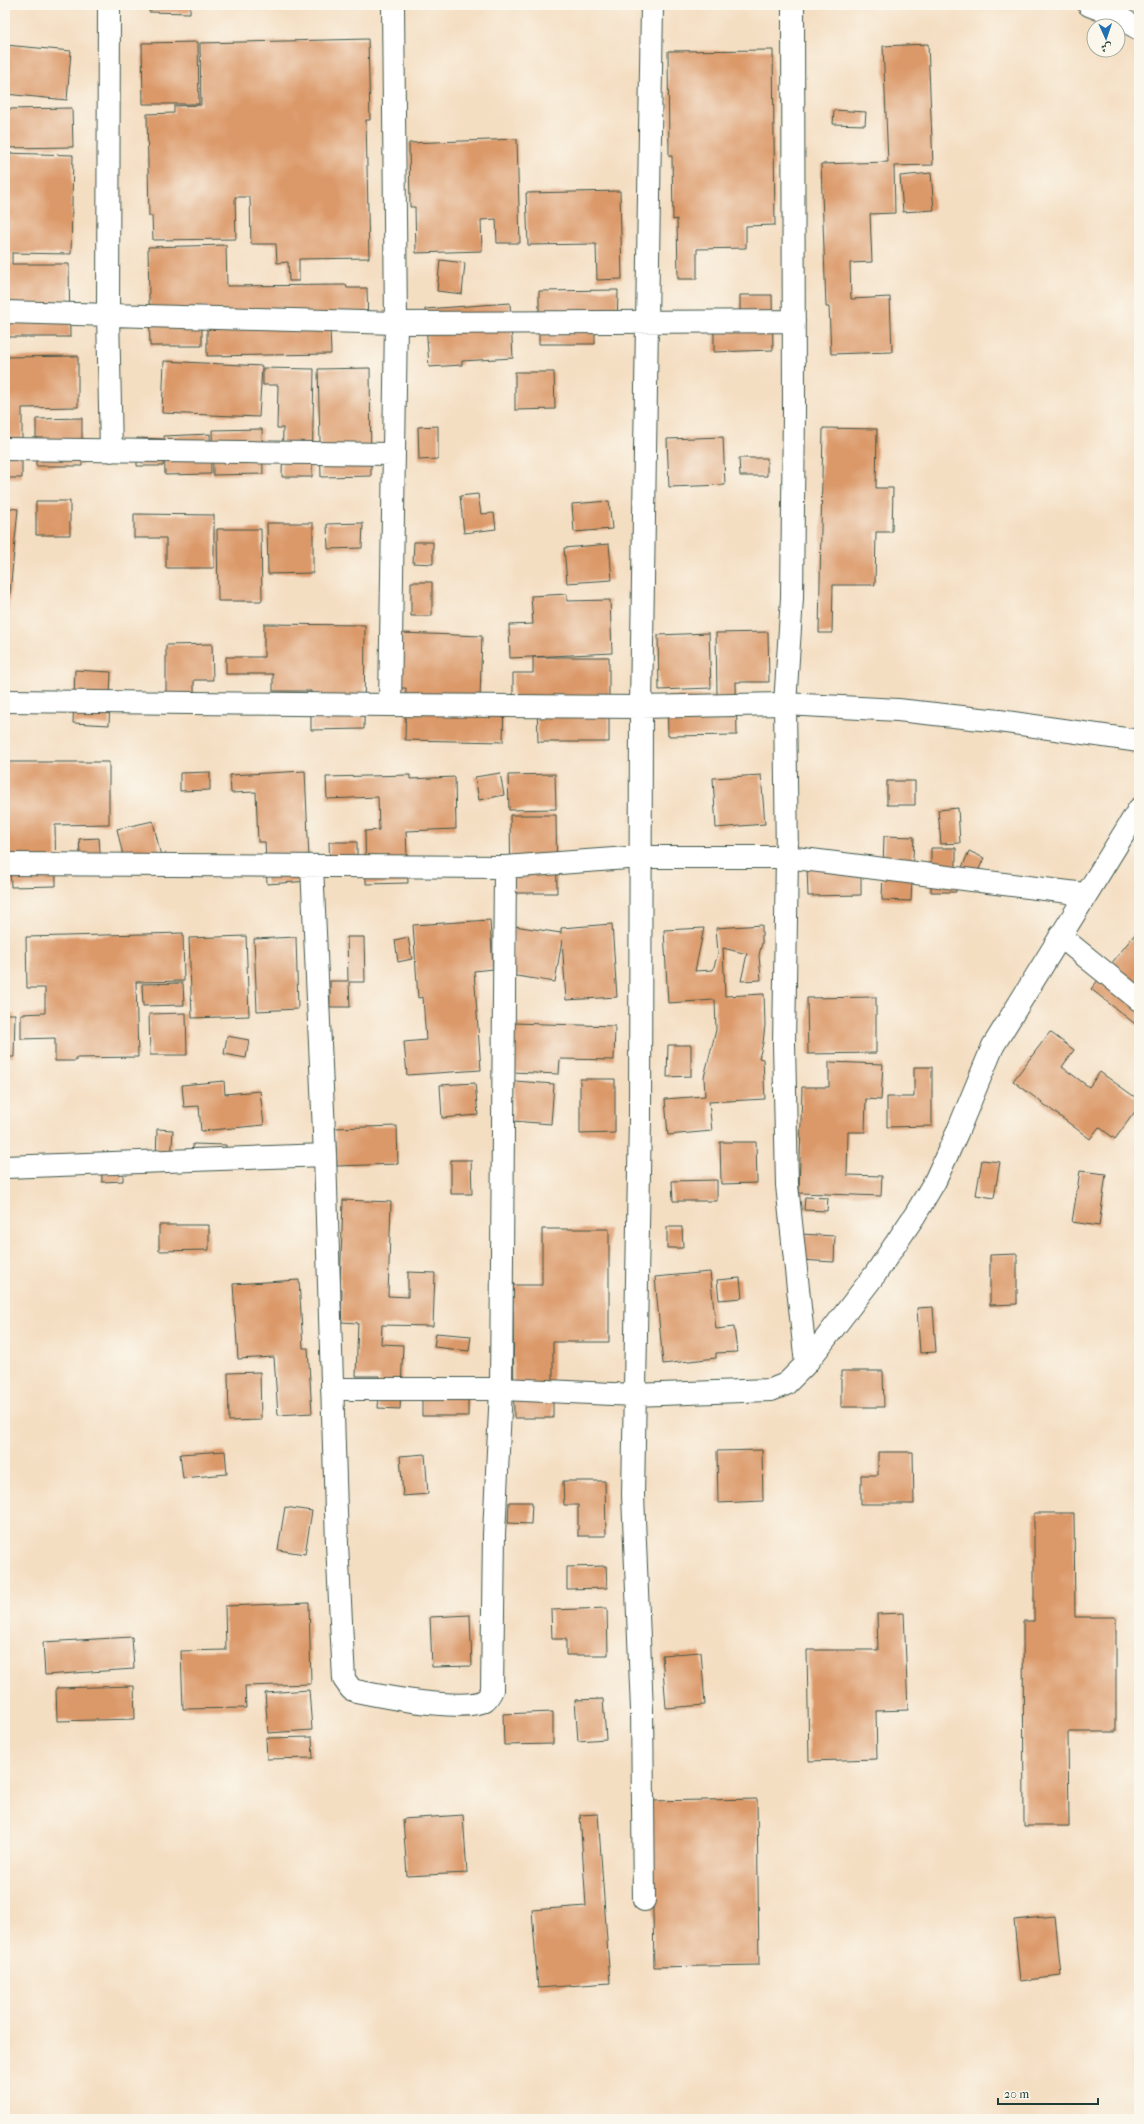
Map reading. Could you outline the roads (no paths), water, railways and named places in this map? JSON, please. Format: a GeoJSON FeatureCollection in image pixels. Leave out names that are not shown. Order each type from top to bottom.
{"type":"FeatureCollection","features":[{"type":"Feature","properties":{"kind":"street"},"geometry":{"type":"LineString","coordinates":[[109,5],[108,314],[110,451]]}},
{"type":"Feature","properties":{"kind":"street"},"geometry":{"type":"LineString","coordinates":[[390,705],[396,323],[393,5]]}},
{"type":"Feature","properties":{"kind":"street"},"geometry":{"type":"LineString","coordinates":[[644,1900],[642,1710],[634,1495],[634,1395],[640,1118],[641,707],[652,5]]}},
{"type":"Feature","properties":{"kind":"street"},"geometry":{"type":"LineString","coordinates":[[793,5],[794,321],[792,598],[785,704],[787,857],[784,1044],[787,1186],[806,1364]]}},
{"type":"Feature","properties":{"kind":"street"},"geometry":{"type":"LineString","coordinates":[[1089,5],[1115,15],[1139,29]]}},
{"type":"Feature","properties":{"kind":"street"},"geometry":{"type":"LineString","coordinates":[[5,312],[396,323],[794,321]]}},
{"type":"Feature","properties":{"kind":"street"},"geometry":{"type":"LineString","coordinates":[[5,449],[394,454]]}},
{"type":"Feature","properties":{"kind":"street"},"geometry":{"type":"LineString","coordinates":[[5,701],[641,707],[785,704],[898,710],[960,716],[1139,741]]}},
{"type":"Feature","properties":{"kind":"street"},"geometry":{"type":"LineString","coordinates":[[332,1389],[501,1390],[634,1395],[771,1390],[786,1384],[806,1364],[876,1273],[915,1215],[935,1180],[957,1133],[993,1046],[1085,894],[1139,809]]}},
{"type":"Feature","properties":{"kind":"street"},"geometry":{"type":"LineString","coordinates":[[5,864],[505,867],[640,857],[787,857],[1085,894]]}},
{"type":"Feature","properties":{"kind":"street"},"geometry":{"type":"LineString","coordinates":[[312,866],[325,1155],[332,1389],[344,1679],[351,1689],[356,1691],[407,1701],[472,1705],[484,1701],[492,1690],[494,1534],[501,1390],[505,867]]}},
{"type":"Feature","properties":{"kind":"street"},"geometry":{"type":"LineString","coordinates":[[1060,936],[1139,1000]]}},
{"type":"Feature","properties":{"kind":"street"},"geometry":{"type":"LineString","coordinates":[[5,1167],[325,1155]]}}]}
